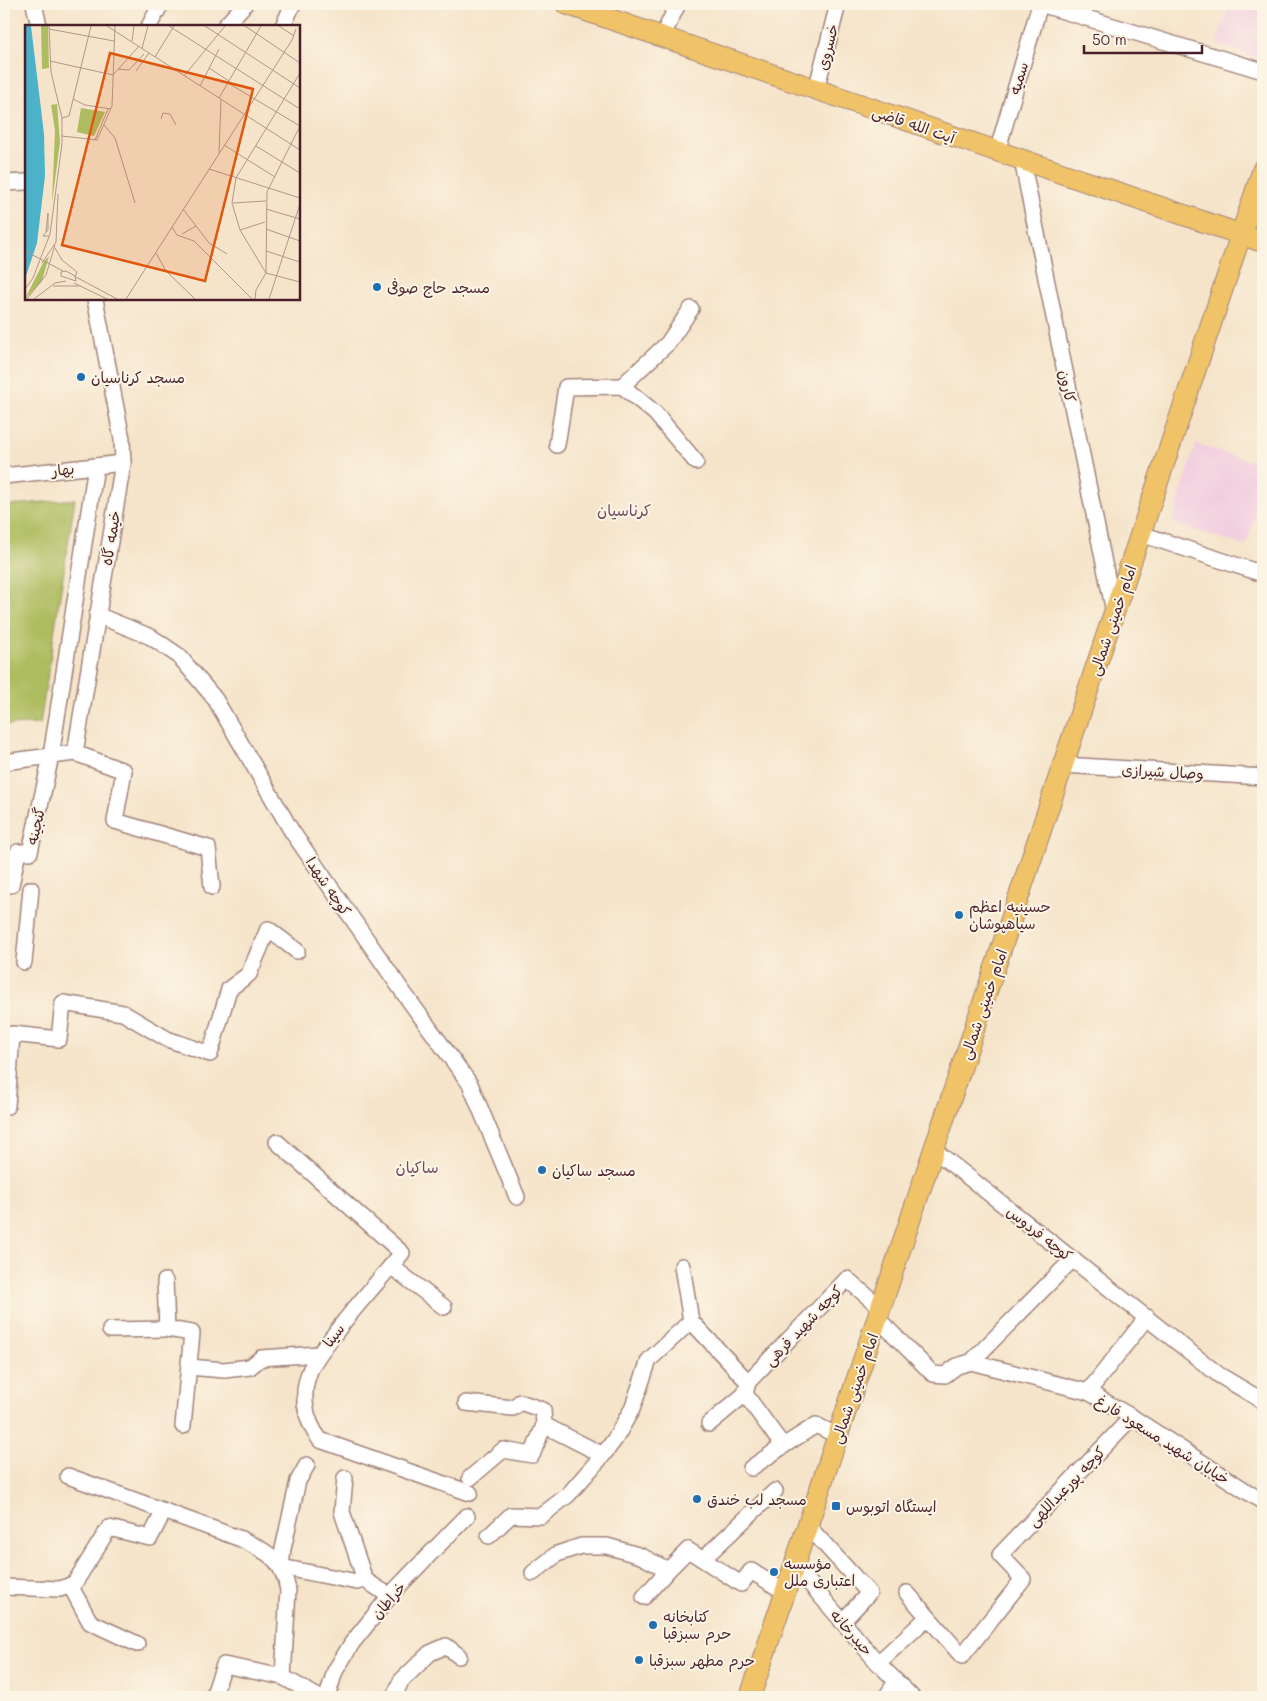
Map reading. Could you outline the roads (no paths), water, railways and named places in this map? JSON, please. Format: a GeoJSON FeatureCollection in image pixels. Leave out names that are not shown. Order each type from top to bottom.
{"type":"FeatureCollection","features":[{"type":"Feature","properties":{"kind":"main road","name":"آیت الله قاضی"},"geometry":{"type":"LineString","coordinates":[[566,4],[1263,242]]}},
{"type":"Feature","properties":{"kind":"main road","name":"امام خمینی شمالی"},"geometry":{"type":"LineString","coordinates":[[750,1697],[1263,168]]}},
{"type":"Feature","properties":{"kind":"street"},"geometry":{"type":"LineString","coordinates":[[34,4],[38,25]]}},
{"type":"Feature","properties":{"kind":"street"},"geometry":{"type":"LineString","coordinates":[[149,25],[161,4]]}},
{"type":"Feature","properties":{"kind":"street"},"geometry":{"type":"LineString","coordinates":[[226,25],[245,4]]}},
{"type":"Feature","properties":{"kind":"street"},"geometry":{"type":"LineString","coordinates":[[283,25],[293,4]]}},
{"type":"Feature","properties":{"kind":"street"},"geometry":{"type":"LineString","coordinates":[[662,37],[678,4]]}},
{"type":"Feature","properties":{"kind":"street","name":"خسروی"},"geometry":{"type":"LineString","coordinates":[[816,90],[838,4]]}},
{"type":"Feature","properties":{"kind":"street"},"geometry":{"type":"LineString","coordinates":[[1040,4],[1263,72]]}},
{"type":"Feature","properties":{"kind":"street","name":"سمیه"},"geometry":{"type":"LineString","coordinates":[[997,152],[1040,4]]}},
{"type":"Feature","properties":{"kind":"street","name":"کارون"},"geometry":{"type":"LineString","coordinates":[[1022,160],[1114,612]]}},
{"type":"Feature","properties":{"kind":"street"},"geometry":{"type":"LineString","coordinates":[[4,183],[25,182]]}},
{"type":"Feature","properties":{"kind":"street","name":"خیمه گاه"},"geometry":{"type":"LineString","coordinates":[[75,753],[123,463],[122,439],[95,300]]}},
{"type":"Feature","properties":{"kind":"street"},"geometry":{"type":"LineString","coordinates":[[622,386],[668,343],[691,310]]}},
{"type":"Feature","properties":{"kind":"street"},"geometry":{"type":"LineString","coordinates":[[558,445],[566,387],[622,386],[655,413],[696,462]]}},
{"type":"Feature","properties":{"kind":"street","name":"بهار"},"geometry":{"type":"LineString","coordinates":[[4,476],[123,463]]}},
{"type":"Feature","properties":{"kind":"street"},"geometry":{"type":"LineString","coordinates":[[51,756],[96,466]]}},
{"type":"Feature","properties":{"kind":"street"},"geometry":{"type":"LineString","coordinates":[[1141,534],[1263,574]]}},
{"type":"Feature","properties":{"kind":"street","name":"کوچه شهدا"},"geometry":{"type":"LineString","coordinates":[[98,616],[151,637],[178,656],[215,699],[291,830],[403,992],[470,1084],[517,1197]]}},
{"type":"Feature","properties":{"kind":"street"},"geometry":{"type":"LineString","coordinates":[[4,762],[75,753],[124,771],[115,821],[208,848],[212,887]]}},
{"type":"Feature","properties":{"kind":"street","name":"گنجینه"},"geometry":{"type":"LineString","coordinates":[[11,885],[18,852],[30,852],[51,756]]}},
{"type":"Feature","properties":{"kind":"street","name":"وصال شیرازی"},"geometry":{"type":"LineString","coordinates":[[1063,766],[1263,777]]}},
{"type":"Feature","properties":{"kind":"street"},"geometry":{"type":"LineString","coordinates":[[24,962],[31,889]]}},
{"type":"Feature","properties":{"kind":"street"},"geometry":{"type":"LineString","coordinates":[[7,1106],[12,1034],[59,1038],[63,1003],[123,1013],[167,1038],[210,1054],[229,989],[249,974],[268,929],[297,952]]}},
{"type":"Feature","properties":{"kind":"street","name":"سینا"},"geometry":{"type":"LineString","coordinates":[[277,1142],[402,1253],[352,1310],[319,1354],[311,1369],[306,1387],[305,1410],[311,1429],[320,1440],[470,1493]]}},
{"type":"Feature","properties":{"kind":"street","name":"کوچه فردوس"},"geometry":{"type":"LineString","coordinates":[[934,1150],[1219,1375],[1263,1401]]}},
{"type":"Feature","properties":{"kind":"street"},"geometry":{"type":"LineString","coordinates":[[879,1313],[933,1374],[945,1375],[957,1366],[971,1362],[1073,1259]]}},
{"type":"Feature","properties":{"kind":"street"},"geometry":{"type":"LineString","coordinates":[[391,1266],[444,1306]]}},
{"type":"Feature","properties":{"kind":"street"},"geometry":{"type":"LineString","coordinates":[[682,1266],[691,1321],[747,1388],[783,1446]]}},
{"type":"Feature","properties":{"kind":"street","name":"کوچه شهید فرهی"},"geometry":{"type":"LineString","coordinates":[[747,1388],[847,1279],[879,1313]]}},
{"type":"Feature","properties":{"kind":"street"},"geometry":{"type":"LineString","coordinates":[[165,1280],[167,1329]]}},
{"type":"Feature","properties":{"kind":"street"},"geometry":{"type":"LineString","coordinates":[[1088,1392],[1147,1317]]}},
{"type":"Feature","properties":{"kind":"street"},"geometry":{"type":"LineString","coordinates":[[490,1536],[511,1515],[541,1516],[568,1495],[615,1439],[632,1409],[649,1360],[691,1321]]}},
{"type":"Feature","properties":{"kind":"street"},"geometry":{"type":"LineString","coordinates":[[110,1330],[167,1329],[192,1332],[183,1426]]}},
{"type":"Feature","properties":{"kind":"street"},"geometry":{"type":"LineString","coordinates":[[189,1367],[224,1370],[250,1366],[262,1358],[319,1354]]}},
{"type":"Feature","properties":{"kind":"street","name":"خیابان شهید مسعود فارغ"},"geometry":{"type":"LineString","coordinates":[[971,1362],[1088,1392],[1132,1417],[1263,1502]]}},
{"type":"Feature","properties":{"kind":"street"},"geometry":{"type":"LineString","coordinates":[[709,1424],[747,1388]]}},
{"type":"Feature","properties":{"kind":"street"},"geometry":{"type":"LineString","coordinates":[[466,1403],[513,1408],[520,1402],[543,1410],[544,1425],[532,1455],[503,1450],[470,1478]]}},
{"type":"Feature","properties":{"kind":"street","name":"کوچه پورعبداللهی"},"geometry":{"type":"LineString","coordinates":[[928,1617],[962,1656],[1023,1579],[1000,1555],[1132,1417]]}},
{"type":"Feature","properties":{"kind":"street"},"geometry":{"type":"LineString","coordinates":[[751,1468],[816,1424],[838,1436]]}},
{"type":"Feature","properties":{"kind":"street"},"geometry":{"type":"LineString","coordinates":[[544,1425],[603,1455]]}},
{"type":"Feature","properties":{"kind":"street"},"geometry":{"type":"LineString","coordinates":[[281,1567],[283,1549],[298,1481],[307,1464]]}},
{"type":"Feature","properties":{"kind":"street"},"geometry":{"type":"LineString","coordinates":[[68,1476],[241,1539],[268,1553],[281,1567],[288,1590],[283,1677]]}},
{"type":"Feature","properties":{"kind":"street"},"geometry":{"type":"LineString","coordinates":[[345,1478],[342,1512],[365,1580],[390,1596]]}},
{"type":"Feature","properties":{"kind":"street"},"geometry":{"type":"LineString","coordinates":[[704,1559],[775,1492]]}},
{"type":"Feature","properties":{"kind":"street"},"geometry":{"type":"LineString","coordinates":[[4,1587],[60,1589],[70,1586],[82,1574],[109,1528],[150,1538],[164,1511]]}},
{"type":"Feature","properties":{"kind":"street","name":"خراطان"},"geometry":{"type":"LineString","coordinates":[[327,1697],[335,1671],[352,1643],[390,1596],[467,1516]]}},
{"type":"Feature","properties":{"kind":"street"},"geometry":{"type":"LineString","coordinates":[[808,1526],[869,1593],[842,1622]]}},
{"type":"Feature","properties":{"kind":"street"},"geometry":{"type":"LineString","coordinates":[[533,1573],[557,1554],[581,1546],[607,1546],[641,1556],[668,1570]]}},
{"type":"Feature","properties":{"kind":"street"},"geometry":{"type":"LineString","coordinates":[[644,1597],[688,1550],[741,1584],[751,1571],[785,1592]]}},
{"type":"Feature","properties":{"kind":"street","name":"حیدرخانه"},"geometry":{"type":"LineString","coordinates":[[794,1565],[878,1663],[912,1697]]}},
{"type":"Feature","properties":{"kind":"street"},"geometry":{"type":"LineString","coordinates":[[281,1567],[358,1582],[365,1580]]}},
{"type":"Feature","properties":{"kind":"street"},"geometry":{"type":"LineString","coordinates":[[70,1586],[90,1622],[138,1644]]}},
{"type":"Feature","properties":{"kind":"street"},"geometry":{"type":"LineString","coordinates":[[878,1663],[928,1617],[907,1593]]}},
{"type":"Feature","properties":{"kind":"street"},"geometry":{"type":"LineString","coordinates":[[394,1697],[401,1681],[430,1653],[446,1646],[459,1656]]}},
{"type":"Feature","properties":{"kind":"street"},"geometry":{"type":"LineString","coordinates":[[213,1697],[224,1665],[283,1677],[318,1697]]}},
{"type":"Feature","properties":{"kind":"street"},"geometry":{"type":"LineString","coordinates":[[886,1697],[896,1682]]}},
{"type":"Feature","properties":{"kind":"place","name":"مسجد حاج صوفی"},"geometry":{"type":"Point","coordinates":[377,287]}},
{"type":"Feature","properties":{"kind":"place","name":"مسجد کرناسیان"},"geometry":{"type":"Point","coordinates":[81,377]}},
{"type":"Feature","properties":{"kind":"place","name":"حسینیه اعظم سیاهپوشان"},"geometry":{"type":"Point","coordinates":[959,915]}},
{"type":"Feature","properties":{"kind":"place","name":"مسجد ساکیان"},"geometry":{"type":"Point","coordinates":[542,1170]}},
{"type":"Feature","properties":{"kind":"place","name":"مسجد لب خندق"},"geometry":{"type":"Point","coordinates":[697,1499]}},
{"type":"Feature","properties":{"kind":"place","name":"ایستگاه اتوبوس"},"geometry":{"type":"Point","coordinates":[836,1506]}},
{"type":"Feature","properties":{"kind":"place","name":"مؤسسه اعتباری ملل"},"geometry":{"type":"Point","coordinates":[774,1572]}},
{"type":"Feature","properties":{"kind":"place","name":"کتابخانه حرم سبزقبا"},"geometry":{"type":"Point","coordinates":[653,1625]}},
{"type":"Feature","properties":{"kind":"place","name":"حرم مطهر سبزقبا"},"geometry":{"type":"Point","coordinates":[639,1660]}},
{"type":"Feature","properties":{"kind":"district","name":"کرناسیان"},"geometry":{"type":"Point","coordinates":[624,509]}},
{"type":"Feature","properties":{"kind":"district","name":"ساکیان"},"geometry":{"type":"Point","coordinates":[417,1166]}}]}
